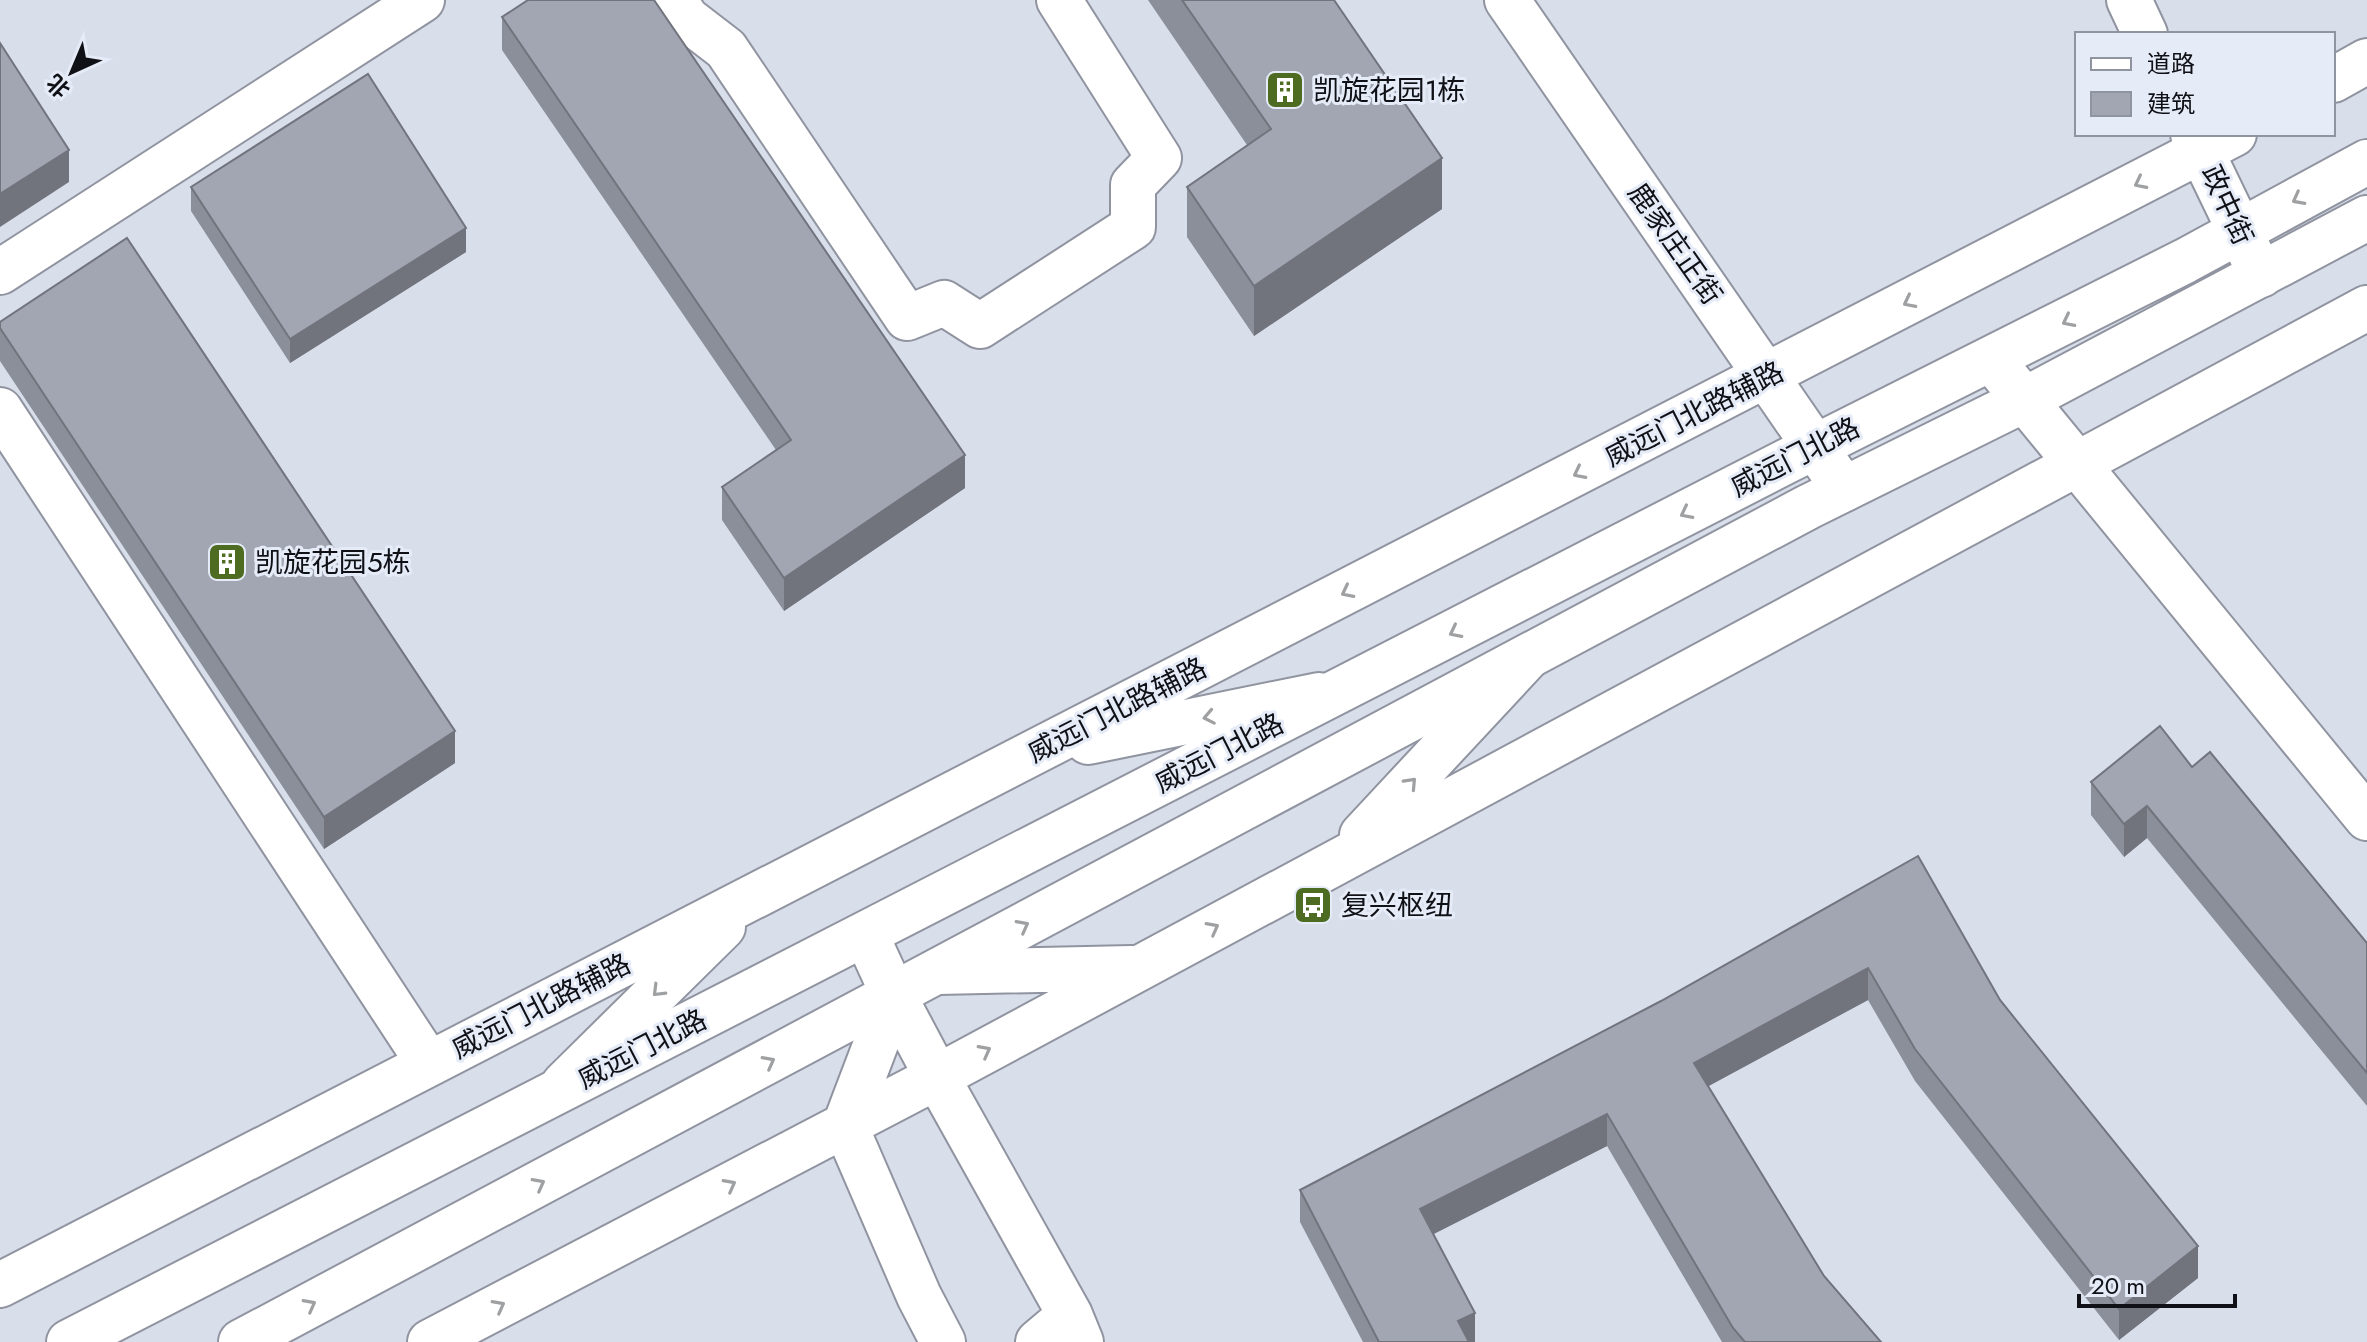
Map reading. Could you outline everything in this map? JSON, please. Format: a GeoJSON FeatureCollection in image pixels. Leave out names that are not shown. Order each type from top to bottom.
{"type":"FeatureCollection","features":[{"type":"Feature","properties":{"kind":"street"},"geometry":{"type":"LineString","coordinates":[[0,272],[422,0]]}},
{"type":"Feature","properties":{"kind":"street"},"geometry":{"type":"LineString","coordinates":[[674,0],[687,19],[726,49],[907,318],[944,303],[980,326],[1133,227],[1133,185],[1159,158],[1059,0]]}},
{"type":"Feature","properties":{"kind":"street","name":"鹿家庄正街"},"geometry":{"type":"LineString","coordinates":[[1507,0],[1844,489]]}},
{"type":"Feature","properties":{"kind":"street"},"geometry":{"type":"LineString","coordinates":[[2129,0],[2144,32]]}},
{"type":"Feature","properties":{"kind":"street"},"geometry":{"type":"LineString","coordinates":[[2335,79],[2367,61]]}},
{"type":"Feature","properties":{"kind":"street","name":"威远门北路辅路"},"geometry":{"type":"LineString","coordinates":[[0,1285],[1766,376],[2210,140]]}},
{"type":"Feature","properties":{"kind":"street","name":"政中街"},"geometry":{"type":"LineString","coordinates":[[2210,140],[2239,231],[2261,275]]}},
{"type":"Feature","properties":{"kind":"street","name":"威远门北路"},"geometry":{"type":"LineString","coordinates":[[69,1342],[1815,447],[1992,360],[2367,162]]}},
{"type":"Feature","properties":{"kind":"street","name":"威远门北路"},"geometry":{"type":"LineString","coordinates":[[241,1342],[1530,655],[1844,489],[2024,400],[2367,218]]}},
{"type":"Feature","properties":{"kind":"street"},"geometry":{"type":"LineString","coordinates":[[430,1342],[937,1077],[2367,308]]}},
{"type":"Feature","properties":{"kind":"street"},"geometry":{"type":"LineString","coordinates":[[1992,360],[2367,818]]}},
{"type":"Feature","properties":{"kind":"street"},"geometry":{"type":"LineString","coordinates":[[0,410],[429,1064]]}},
{"type":"Feature","properties":{"kind":"street"},"geometry":{"type":"LineString","coordinates":[[1339,860],[1530,655]]}},
{"type":"Feature","properties":{"kind":"street"},"geometry":{"type":"LineString","coordinates":[[1034,753],[1341,691]]}},
{"type":"Feature","properties":{"kind":"street"},"geometry":{"type":"LineString","coordinates":[[553,1094],[753,897]]}},
{"type":"Feature","properties":{"kind":"street"},"geometry":{"type":"LineString","coordinates":[[866,935],[1063,1333]]}},
{"type":"Feature","properties":{"kind":"street"},"geometry":{"type":"LineString","coordinates":[[938,972],[1141,967]]}},
{"type":"Feature","properties":{"kind":"street"},"geometry":{"type":"LineString","coordinates":[[894,996],[845,1125],[919,1296],[943,1342]]}},
{"type":"Feature","properties":{"kind":"building"},"geometry":{"type":"Polygon","coordinates":[[[528,0],[654,0],[965,455],[784,578],[722,487],[791,440],[502,17],[528,0]]]}},
{"type":"Feature","properties":{"kind":"building","name":"凯旋花园1栋"},"geometry":{"type":"Polygon","coordinates":[[[1182,0],[1334,0],[1442,158],[1254,286],[1187,187],[1271,129],[1182,0]]]}},
{"type":"Feature","properties":{"kind":"building"},"geometry":{"type":"Polygon","coordinates":[[[0,43],[69,150],[0,194],[0,43]]]}},
{"type":"Feature","properties":{"kind":"building"},"geometry":{"type":"Polygon","coordinates":[[[368,74],[466,228],[290,339],[191,187],[368,74]]]}},
{"type":"Feature","properties":{"kind":"building","name":"凯旋花园5栋"},"geometry":{"type":"Polygon","coordinates":[[[127,238],[455,731],[324,817],[0,328],[0,322],[127,238]]]}},
{"type":"Feature","properties":{"kind":"building"},"geometry":{"type":"Polygon","coordinates":[[[2160,726],[2192,767],[2210,752],[2367,943],[2367,1073],[2147,806],[2124,824],[2091,782],[2160,726]]]}},
{"type":"Feature","properties":{"kind":"building"},"geometry":{"type":"Polygon","coordinates":[[[1918,856],[2000,1000],[2198,1246],[2119,1309],[1915,1049],[1868,968],[1694,1063],[1824,1276],[1881,1342],[1745,1342],[1733,1328],[1607,1114],[1420,1209],[1475,1313],[1458,1321],[1469,1342],[1379,1342],[1300,1190],[1661,1001],[1918,856]]]}},
{"type":"Feature","properties":{"kind":"place","name":"凯旋花园1栋"},"geometry":{"type":"Point","coordinates":[1285,90]}},
{"type":"Feature","properties":{"kind":"place","name":"凯旋花园5栋"},"geometry":{"type":"Point","coordinates":[227,562]}},
{"type":"Feature","properties":{"kind":"place","name":"复兴枢纽"},"geometry":{"type":"Point","coordinates":[1313,905]}}]}
